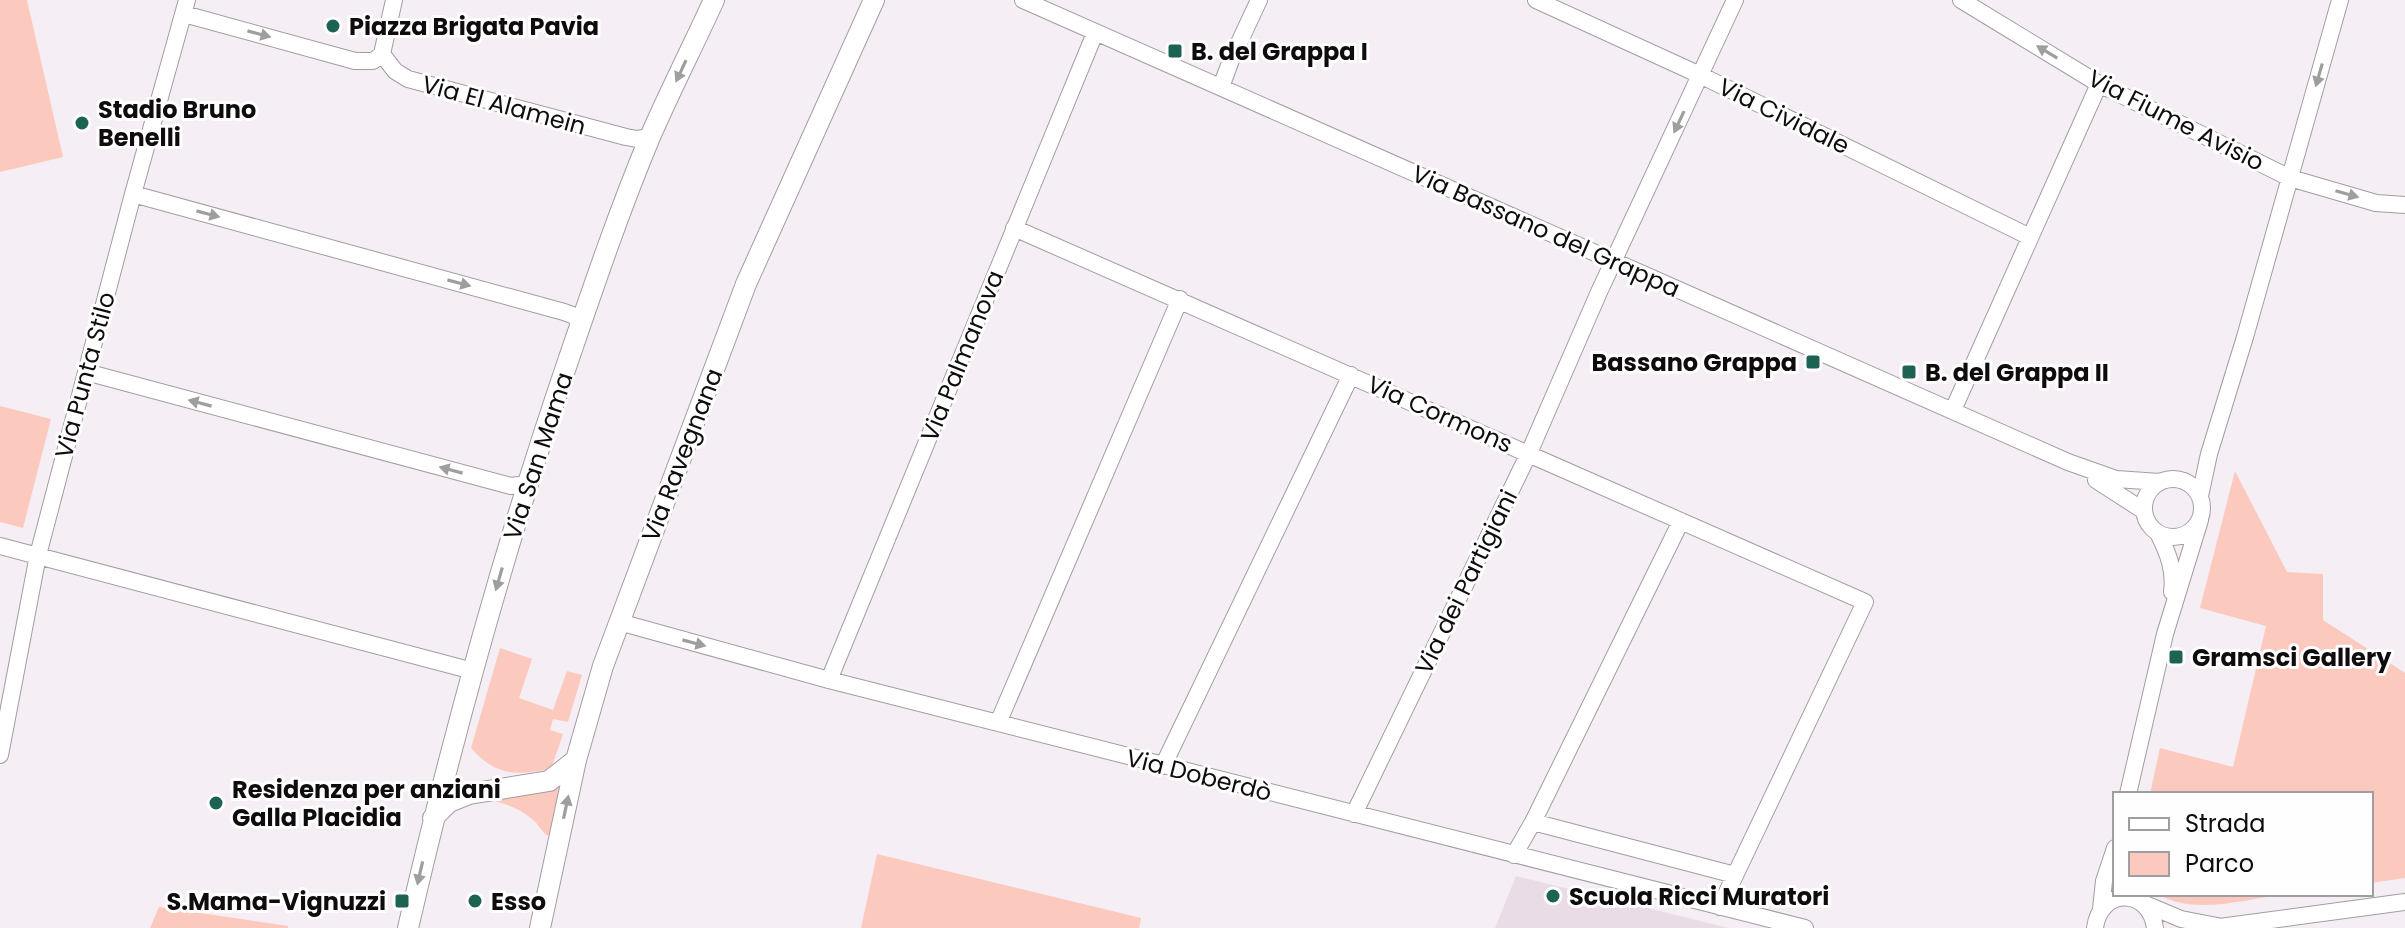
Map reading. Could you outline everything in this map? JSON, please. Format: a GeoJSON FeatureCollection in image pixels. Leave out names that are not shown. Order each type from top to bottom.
{"type":"FeatureCollection","features":[{"type":"Feature","properties":{"kind":"street"},"geometry":{"type":"LineString","coordinates":[[186,7],[355,61],[373,61],[382,54],[394,0]]}},
{"type":"Feature","properties":{"kind":"street","name":"Via San Mama"},"geometry":{"type":"LineString","coordinates":[[408,928],[433,818],[527,484],[580,326],[651,137],[714,0]]}},
{"type":"Feature","properties":{"kind":"street","name":"Via Ravegnana"},"geometry":{"type":"LineString","coordinates":[[540,928],[576,760],[603,666],[746,284],[874,0]]}},
{"type":"Feature","properties":{"kind":"street","name":"Via Bassano del Grappa"},"geometry":{"type":"LineString","coordinates":[[1023,0],[2068,462],[2116,479],[2165,480]]}},
{"type":"Feature","properties":{"kind":"street"},"geometry":{"type":"LineString","coordinates":[[1221,87],[1259,0]]}},
{"type":"Feature","properties":{"kind":"street","name":"Via Cividale"},"geometry":{"type":"LineString","coordinates":[[1536,0],[1700,75],[2030,237]]}},
{"type":"Feature","properties":{"kind":"street","name":"Via dei Partigiani"},"geometry":{"type":"LineString","coordinates":[[1354,814],[1529,453],[1735,0]]}},
{"type":"Feature","properties":{"kind":"street","name":"Via Fiume Avisio"},"geometry":{"type":"LineString","coordinates":[[1961,0],[2099,84],[2290,178],[2376,203],[2405,205]]}},
{"type":"Feature","properties":{"kind":"street"},"geometry":{"type":"LineString","coordinates":[[2200,496],[2209,454],[2340,0]]}},
{"type":"Feature","properties":{"kind":"street","name":"Via Punta Stilo"},"geometry":{"type":"LineString","coordinates":[[0,755],[38,555],[133,194],[186,7]]}},
{"type":"Feature","properties":{"kind":"street","name":"Via Palmanova"},"geometry":{"type":"LineString","coordinates":[[829,680],[1095,33]]}},
{"type":"Feature","properties":{"kind":"street","name":"Via El Alamein"},"geometry":{"type":"LineString","coordinates":[[382,54],[395,71],[408,79],[626,137],[651,137]]}},
{"type":"Feature","properties":{"kind":"street"},"geometry":{"type":"LineString","coordinates":[[1953,410],[2099,84]]}},
{"type":"Feature","properties":{"kind":"street"},"geometry":{"type":"LineString","coordinates":[[133,194],[564,312],[575,316],[580,326]]}},
{"type":"Feature","properties":{"kind":"street","name":"Via Cormons"},"geometry":{"type":"LineString","coordinates":[[1014,228],[1865,602],[1735,875]]}},
{"type":"Feature","properties":{"kind":"street"},"geometry":{"type":"LineString","coordinates":[[998,723],[1180,299]]}},
{"type":"Feature","properties":{"kind":"street"},"geometry":{"type":"LineString","coordinates":[[86,372],[511,486],[527,484]]}},
{"type":"Feature","properties":{"kind":"street"},"geometry":{"type":"LineString","coordinates":[[1163,766],[1351,375]]}},
{"type":"Feature","properties":{"kind":"street"},"geometry":{"type":"LineString","coordinates":[[2200,520],[2186,535],[2167,537],[2151,527],[2144,511],[2148,494],[2165,480],[2196,469],[2209,454]]}},
{"type":"Feature","properties":{"kind":"street","name":"Via Bassano del Grappa"},"geometry":{"type":"LineString","coordinates":[[2068,462],[2144,511]]}},
{"type":"Feature","properties":{"kind":"street"},"geometry":{"type":"LineString","coordinates":[[2128,792],[2165,634],[2203,504],[2188,483],[2165,480]]}},
{"type":"Feature","properties":{"kind":"street"},"geometry":{"type":"LineString","coordinates":[[1514,855],[1681,521]]}},
{"type":"Feature","properties":{"kind":"street"},"geometry":{"type":"LineString","coordinates":[[2158,533],[2169,555],[2173,580],[2165,634]]}},
{"type":"Feature","properties":{"kind":"street"},"geometry":{"type":"LineString","coordinates":[[0,546],[473,671]]}},
{"type":"Feature","properties":{"kind":"street","name":"Via Doberdò"},"geometry":{"type":"LineString","coordinates":[[619,622],[829,680],[1786,926],[1805,928]]}},
{"type":"Feature","properties":{"kind":"street"},"geometry":{"type":"LineString","coordinates":[[433,818],[449,802],[469,794],[549,781],[576,760]]}},
{"type":"Feature","properties":{"kind":"street"},"geometry":{"type":"LineString","coordinates":[[1533,822],[1735,875],[1720,907]]}},
{"type":"Feature","properties":{"kind":"street"},"geometry":{"type":"LineString","coordinates":[[2095,928],[2113,854]]}},
{"type":"Feature","properties":{"kind":"street"},"geometry":{"type":"LineString","coordinates":[[2101,909],[2116,899],[2140,898],[2181,919],[2215,927],[2405,902]]}},
{"type":"Feature","properties":{"kind":"street"},"geometry":{"type":"LineString","coordinates":[[2140,898],[2149,910],[2155,928]]}},
{"type":"Feature","properties":{"kind":"shaded area","name":"Scuola Ricci Muratori"},"geometry":{"type":"Polygon","coordinates":[[[1516,876],[1729,928],[1495,928],[1516,876]]]}},
{"type":"Feature","properties":{"kind":"green space"},"geometry":{"type":"Polygon","coordinates":[[[0,0],[27,0],[63,157],[0,172],[0,0]]]}},
{"type":"Feature","properties":{"kind":"green space"},"geometry":{"type":"Polygon","coordinates":[[[0,406],[51,419],[23,528],[0,522],[0,406]]]}},
{"type":"Feature","properties":{"kind":"green space"},"geometry":{"type":"Polygon","coordinates":[[[2235,471],[2287,572],[2323,574],[2323,620],[2405,673],[2405,878],[2373,883],[2373,792],[2150,792],[2160,748],[2233,767],[2266,626],[2200,608],[2235,471]]]}},
{"type":"Feature","properties":{"kind":"green space"},"geometry":{"type":"Polygon","coordinates":[[[500,648],[532,659],[519,698],[553,710],[567,671],[582,675],[568,722],[553,719],[550,730],[563,734],[551,769],[508,772],[490,764],[471,748],[500,648]]]}},
{"type":"Feature","properties":{"kind":"green space"},"geometry":{"type":"Polygon","coordinates":[[[565,786],[551,836],[546,835],[524,813],[491,800],[540,793],[565,786]]]}},
{"type":"Feature","properties":{"kind":"green space"},"geometry":{"type":"Polygon","coordinates":[[[877,854],[1141,918],[1139,928],[861,928],[877,854]]]}},
{"type":"Feature","properties":{"kind":"green space"},"geometry":{"type":"Polygon","coordinates":[[[2162,896],[2274,896],[2204,905],[2172,901],[2162,896]]]}},
{"type":"Feature","properties":{"kind":"green space"},"geometry":{"type":"Polygon","coordinates":[[[159,907],[288,926],[288,928],[150,928],[159,907]]]}},
{"type":"Feature","properties":{"kind":"place","name":"Piazza Brigata Pavia"},"geometry":{"type":"Point","coordinates":[333,26]}},
{"type":"Feature","properties":{"kind":"place","name":"B. del Grappa I"},"geometry":{"type":"Point","coordinates":[1175,51]}},
{"type":"Feature","properties":{"kind":"place","name":"Stadio Bruno Benelli"},"geometry":{"type":"Point","coordinates":[82,123]}},
{"type":"Feature","properties":{"kind":"place","name":"Bassano Grappa"},"geometry":{"type":"Point","coordinates":[1813,362]}},
{"type":"Feature","properties":{"kind":"place","name":"B. del Grappa II"},"geometry":{"type":"Point","coordinates":[1909,372]}},
{"type":"Feature","properties":{"kind":"place","name":"Gramsci Gallery"},"geometry":{"type":"Point","coordinates":[2176,657]}},
{"type":"Feature","properties":{"kind":"place","name":"Residenza per anziani Galla Placidia"},"geometry":{"type":"Point","coordinates":[216,803]}},
{"type":"Feature","properties":{"kind":"place","name":"Scuola Ricci Muratori"},"geometry":{"type":"Point","coordinates":[1553,896]}},
{"type":"Feature","properties":{"kind":"place","name":"S.Mama-Vignuzzi"},"geometry":{"type":"Point","coordinates":[402,901]}},
{"type":"Feature","properties":{"kind":"place","name":"Esso"},"geometry":{"type":"Point","coordinates":[475,901]}}]}
